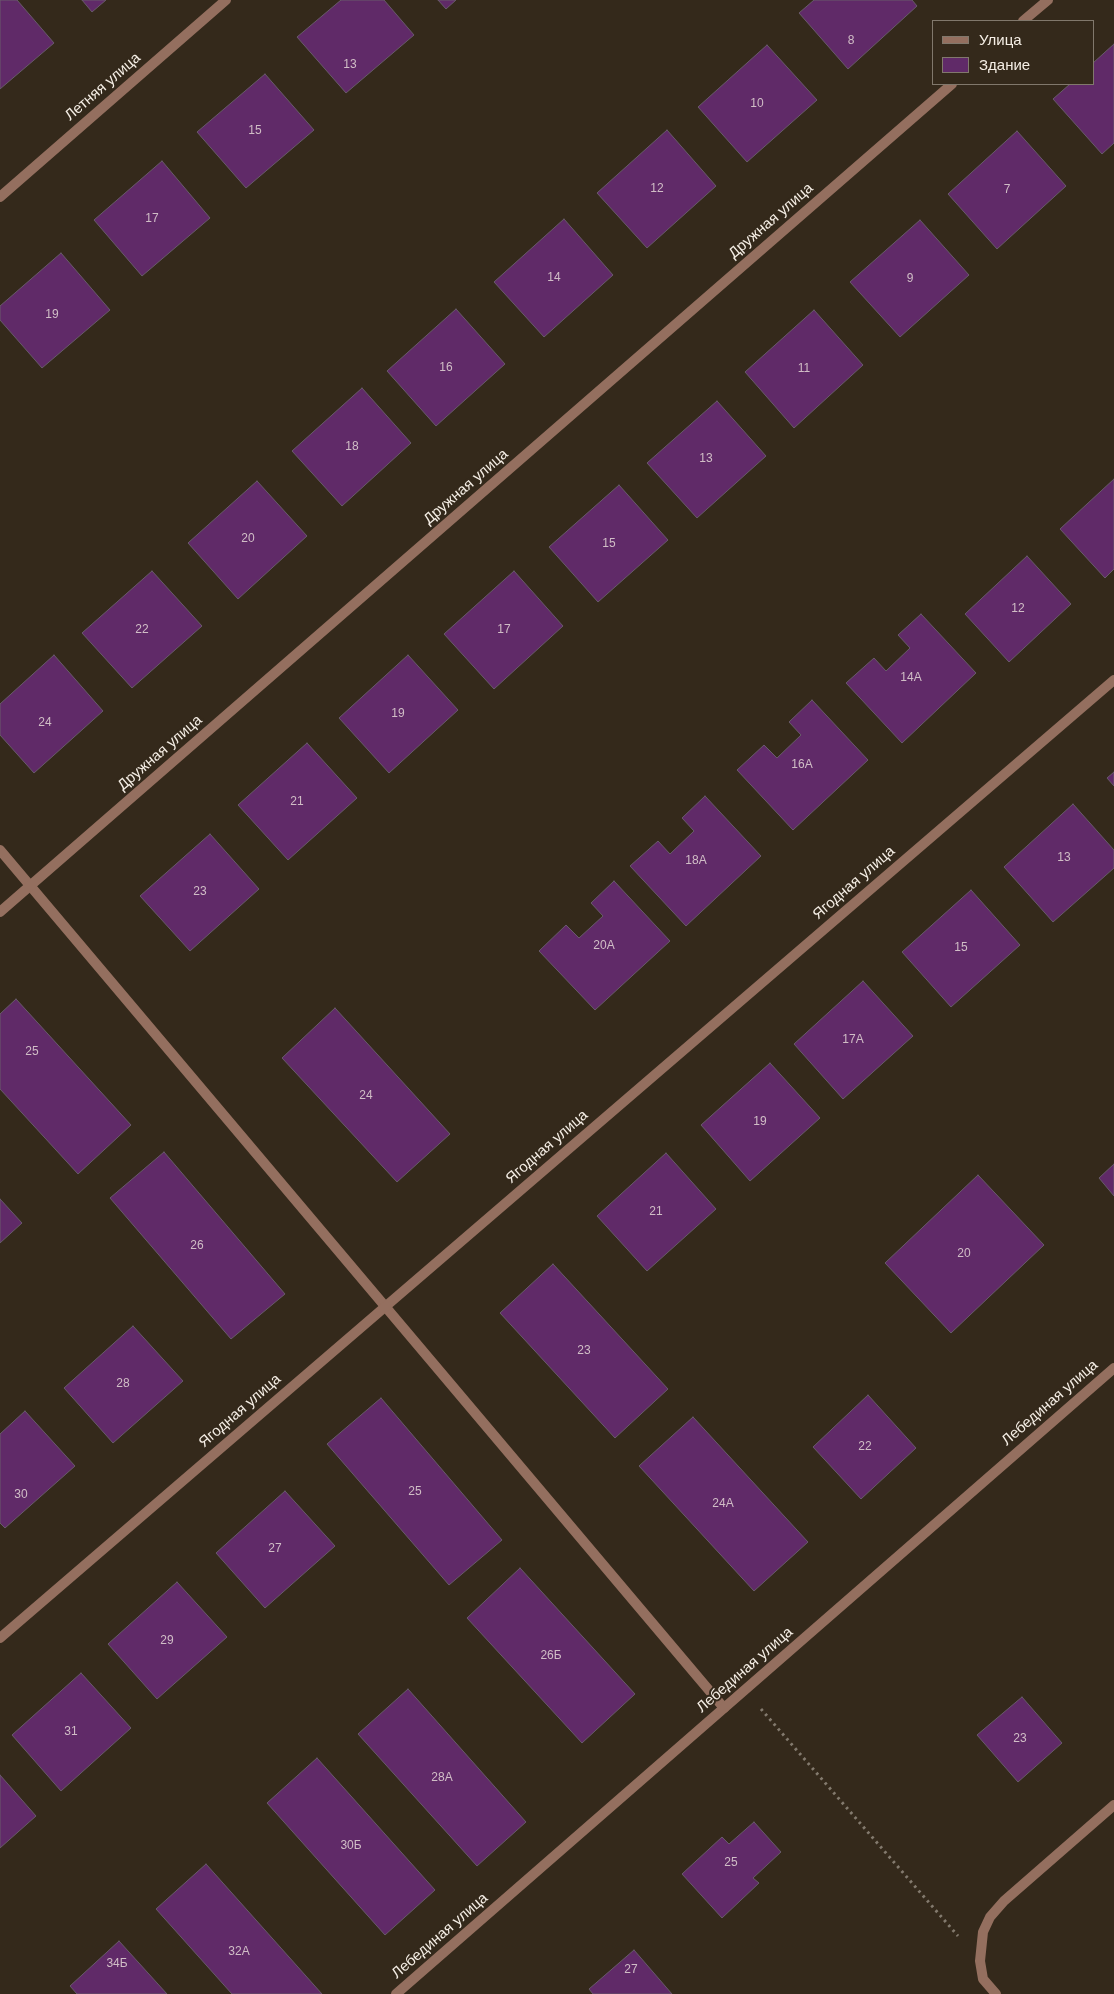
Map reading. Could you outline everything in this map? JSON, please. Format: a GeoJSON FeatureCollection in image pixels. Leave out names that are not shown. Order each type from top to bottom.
{"type":"FeatureCollection","features":[{"type":"Feature","properties":{"kind":"street","name":"Летняя улица"},"geometry":{"type":"LineString","coordinates":[[0,197],[226,0]]}},
{"type":"Feature","properties":{"kind":"street"},"geometry":{"type":"LineString","coordinates":[[1024,20],[1048,0]]}},
{"type":"Feature","properties":{"kind":"street","name":"Дружная улица"},"geometry":{"type":"LineString","coordinates":[[0,912],[951,85]]}},
{"type":"Feature","properties":{"kind":"street","name":"Ягодная улица"},"geometry":{"type":"LineString","coordinates":[[0,1638],[1114,680]]}},
{"type":"Feature","properties":{"kind":"street"},"geometry":{"type":"LineString","coordinates":[[0,850],[724,1708]]}},
{"type":"Feature","properties":{"kind":"street","name":"Лебединая улица"},"geometry":{"type":"LineString","coordinates":[[396,1994],[1114,1368]]}},
{"type":"Feature","properties":{"kind":"street"},"geometry":{"type":"LineString","coordinates":[[996,1994],[983,1979],[980,1961],[983,1932],[990,1918],[1004,1901],[1114,1805]]}},
{"type":"Feature","properties":{"kind":"path"},"geometry":{"type":"LineString","coordinates":[[745,1690],[980,1961]]}},
{"type":"Feature","properties":{"kind":"building"},"geometry":{"type":"Polygon","coordinates":[[[0,0],[17,0],[54,43],[0,89],[0,0]]]}},
{"type":"Feature","properties":{"kind":"building"},"geometry":{"type":"Polygon","coordinates":[[[82,0],[106,0],[92,12],[82,0]]]}},
{"type":"Feature","properties":{"kind":"building"},"geometry":{"type":"Polygon","coordinates":[[[341,0],[384,0],[414,35],[346,93],[297,37],[341,0]]]}},
{"type":"Feature","properties":{"kind":"building"},"geometry":{"type":"Polygon","coordinates":[[[438,0],[456,0],[446,9],[438,0]]]}},
{"type":"Feature","properties":{"kind":"building"},"geometry":{"type":"Polygon","coordinates":[[[814,0],[912,0],[917,6],[848,69],[799,13],[814,0]]]}},
{"type":"Feature","properties":{"kind":"building"},"geometry":{"type":"Polygon","coordinates":[[[1114,44],[1114,143],[1102,154],[1053,99],[1069,85],[1094,85],[1094,62],[1114,44]]]}},
{"type":"Feature","properties":{"kind":"building"},"geometry":{"type":"Polygon","coordinates":[[[767,45],[817,100],[747,162],[698,107],[767,45]]]}},
{"type":"Feature","properties":{"kind":"building"},"geometry":{"type":"Polygon","coordinates":[[[265,74],[314,130],[246,188],[197,132],[265,74]]]}},
{"type":"Feature","properties":{"kind":"building"},"geometry":{"type":"Polygon","coordinates":[[[667,130],[716,186],[647,248],[597,193],[667,130]]]}},
{"type":"Feature","properties":{"kind":"building"},"geometry":{"type":"Polygon","coordinates":[[[1017,131],[1066,186],[997,249],[948,194],[1017,131]]]}},
{"type":"Feature","properties":{"kind":"building"},"geometry":{"type":"Polygon","coordinates":[[[162,161],[210,218],[142,276],[94,220],[162,161]]]}},
{"type":"Feature","properties":{"kind":"building"},"geometry":{"type":"Polygon","coordinates":[[[564,219],[613,275],[544,337],[494,282],[564,219]]]}},
{"type":"Feature","properties":{"kind":"building"},"geometry":{"type":"Polygon","coordinates":[[[920,220],[969,275],[900,337],[850,282],[920,220]]]}},
{"type":"Feature","properties":{"kind":"building"},"geometry":{"type":"Polygon","coordinates":[[[61,253],[110,310],[42,368],[0,320],[0,306],[61,253]]]}},
{"type":"Feature","properties":{"kind":"building"},"geometry":{"type":"Polygon","coordinates":[[[456,309],[505,364],[436,426],[387,371],[456,309]]]}},
{"type":"Feature","properties":{"kind":"building"},"geometry":{"type":"Polygon","coordinates":[[[814,310],[863,365],[794,428],[745,372],[814,310]]]}},
{"type":"Feature","properties":{"kind":"building"},"geometry":{"type":"Polygon","coordinates":[[[362,388],[411,443],[342,506],[292,451],[362,388]]]}},
{"type":"Feature","properties":{"kind":"building"},"geometry":{"type":"Polygon","coordinates":[[[717,401],[766,456],[697,518],[647,463],[717,401]]]}},
{"type":"Feature","properties":{"kind":"building"},"geometry":{"type":"Polygon","coordinates":[[[1114,479],[1114,569],[1105,578],[1060,529],[1114,479]]]}},
{"type":"Feature","properties":{"kind":"building"},"geometry":{"type":"Polygon","coordinates":[[[257,481],[307,536],[238,599],[188,543],[257,481]]]}},
{"type":"Feature","properties":{"kind":"building"},"geometry":{"type":"Polygon","coordinates":[[[619,485],[668,540],[598,602],[549,547],[619,485]]]}},
{"type":"Feature","properties":{"kind":"building"},"geometry":{"type":"Polygon","coordinates":[[[1027,556],[1071,604],[1009,662],[965,614],[1027,556]]]}},
{"type":"Feature","properties":{"kind":"building"},"geometry":{"type":"Polygon","coordinates":[[[152,571],[202,626],[132,688],[82,633],[152,571]]]}},
{"type":"Feature","properties":{"kind":"building"},"geometry":{"type":"Polygon","coordinates":[[[514,571],[563,626],[494,689],[444,634],[514,571]]]}},
{"type":"Feature","properties":{"kind":"building"},"geometry":{"type":"Polygon","coordinates":[[[921,614],[976,673],[902,743],[846,683],[874,658],[886,671],[910,648],[898,635],[921,614]]]}},
{"type":"Feature","properties":{"kind":"building"},"geometry":{"type":"Polygon","coordinates":[[[54,655],[103,711],[34,773],[0,735],[0,704],[54,655]]]}},
{"type":"Feature","properties":{"kind":"building"},"geometry":{"type":"Polygon","coordinates":[[[408,655],[458,710],[389,773],[339,718],[408,655]]]}},
{"type":"Feature","properties":{"kind":"building"},"geometry":{"type":"Polygon","coordinates":[[[812,700],[868,760],[793,830],[737,770],[764,745],[777,758],[801,735],[789,722],[812,700]]]}},
{"type":"Feature","properties":{"kind":"building"},"geometry":{"type":"Polygon","coordinates":[[[307,743],[357,798],[288,860],[238,805],[307,743]]]}},
{"type":"Feature","properties":{"kind":"building"},"geometry":{"type":"Polygon","coordinates":[[[1114,772],[1114,786],[1107,778],[1114,772]]]}},
{"type":"Feature","properties":{"kind":"building"},"geometry":{"type":"Polygon","coordinates":[[[705,796],[761,856],[686,926],[630,866],[658,841],[670,854],[694,831],[682,818],[705,796]]]}},
{"type":"Feature","properties":{"kind":"building"},"geometry":{"type":"Polygon","coordinates":[[[1073,804],[1114,850],[1114,868],[1053,922],[1004,867],[1073,804]]]}},
{"type":"Feature","properties":{"kind":"building"},"geometry":{"type":"Polygon","coordinates":[[[210,834],[259,889],[190,951],[140,896],[210,834]]]}},
{"type":"Feature","properties":{"kind":"building"},"geometry":{"type":"Polygon","coordinates":[[[614,881],[670,941],[595,1010],[539,951],[566,925],[579,938],[603,916],[591,903],[614,881]]]}},
{"type":"Feature","properties":{"kind":"building"},"geometry":{"type":"Polygon","coordinates":[[[971,890],[1020,945],[951,1007],[902,952],[971,890]]]}},
{"type":"Feature","properties":{"kind":"building"},"geometry":{"type":"Polygon","coordinates":[[[863,981],[913,1036],[843,1099],[794,1044],[863,981]]]}},
{"type":"Feature","properties":{"kind":"building"},"geometry":{"type":"Polygon","coordinates":[[[16,999],[131,1125],[78,1174],[0,1089],[0,1014],[16,999]]]}},
{"type":"Feature","properties":{"kind":"building"},"geometry":{"type":"Polygon","coordinates":[[[335,1008],[450,1134],[397,1182],[282,1058],[335,1008]]]}},
{"type":"Feature","properties":{"kind":"building"},"geometry":{"type":"Polygon","coordinates":[[[770,1063],[820,1118],[750,1181],[701,1125],[770,1063]]]}},
{"type":"Feature","properties":{"kind":"building"},"geometry":{"type":"Polygon","coordinates":[[[164,1152],[285,1294],[231,1339],[110,1198],[164,1152]]]}},
{"type":"Feature","properties":{"kind":"building"},"geometry":{"type":"Polygon","coordinates":[[[666,1153],[716,1209],[647,1271],[597,1216],[666,1153]]]}},
{"type":"Feature","properties":{"kind":"building"},"geometry":{"type":"Polygon","coordinates":[[[1114,1164],[1114,1196],[1099,1178],[1114,1164]]]}},
{"type":"Feature","properties":{"kind":"building"},"geometry":{"type":"Polygon","coordinates":[[[978,1175],[1044,1245],[951,1333],[885,1263],[978,1175]]]}},
{"type":"Feature","properties":{"kind":"building"},"geometry":{"type":"Polygon","coordinates":[[[0,1199],[22,1223],[0,1243],[0,1199]]]}},
{"type":"Feature","properties":{"kind":"building"},"geometry":{"type":"Polygon","coordinates":[[[553,1264],[668,1389],[615,1438],[500,1313],[553,1264]]]}},
{"type":"Feature","properties":{"kind":"building"},"geometry":{"type":"Polygon","coordinates":[[[133,1326],[183,1381],[113,1443],[64,1388],[133,1326]]]}},
{"type":"Feature","properties":{"kind":"building"},"geometry":{"type":"Polygon","coordinates":[[[868,1395],[916,1448],[861,1499],[813,1447],[868,1395]]]}},
{"type":"Feature","properties":{"kind":"building"},"geometry":{"type":"Polygon","coordinates":[[[381,1398],[502,1540],[449,1585],[327,1444],[381,1398]]]}},
{"type":"Feature","properties":{"kind":"building"},"geometry":{"type":"Polygon","coordinates":[[[25,1411],[75,1466],[5,1528],[0,1523],[0,1434],[25,1411]]]}},
{"type":"Feature","properties":{"kind":"building"},"geometry":{"type":"Polygon","coordinates":[[[693,1417],[808,1542],[754,1591],[639,1466],[693,1417]]]}},
{"type":"Feature","properties":{"kind":"building"},"geometry":{"type":"Polygon","coordinates":[[[285,1491],[335,1546],[265,1608],[216,1553],[285,1491]]]}},
{"type":"Feature","properties":{"kind":"building"},"geometry":{"type":"Polygon","coordinates":[[[520,1568],[635,1694],[582,1743],[467,1618],[520,1568]]]}},
{"type":"Feature","properties":{"kind":"building"},"geometry":{"type":"Polygon","coordinates":[[[177,1582],[227,1637],[157,1699],[108,1644],[177,1582]]]}},
{"type":"Feature","properties":{"kind":"building"},"geometry":{"type":"Polygon","coordinates":[[[81,1673],[131,1728],[61,1791],[12,1735],[81,1673]]]}},
{"type":"Feature","properties":{"kind":"building"},"geometry":{"type":"Polygon","coordinates":[[[408,1689],[526,1822],[477,1866],[358,1734],[408,1689]]]}},
{"type":"Feature","properties":{"kind":"building"},"geometry":{"type":"Polygon","coordinates":[[[1022,1697],[1062,1743],[1018,1782],[977,1735],[1022,1697]]]}},
{"type":"Feature","properties":{"kind":"building"},"geometry":{"type":"Polygon","coordinates":[[[317,1758],[435,1890],[385,1935],[267,1803],[317,1758]]]}},
{"type":"Feature","properties":{"kind":"building"},"geometry":{"type":"Polygon","coordinates":[[[0,1775],[36,1816],[0,1848],[0,1775]]]}},
{"type":"Feature","properties":{"kind":"building"},"geometry":{"type":"Polygon","coordinates":[[[754,1822],[781,1852],[753,1878],[759,1883],[722,1918],[682,1874],[722,1837],[729,1844],[754,1822]]]}},
{"type":"Feature","properties":{"kind":"building"},"geometry":{"type":"Polygon","coordinates":[[[206,1864],[322,1994],[232,1994],[156,1909],[206,1864]]]}},
{"type":"Feature","properties":{"kind":"building"},"geometry":{"type":"Polygon","coordinates":[[[119,1941],[167,1994],[77,1994],[70,1986],[119,1941]]]}},
{"type":"Feature","properties":{"kind":"building"},"geometry":{"type":"Polygon","coordinates":[[[634,1950],[672,1994],[593,1994],[589,1989],[634,1950]]]}}]}
